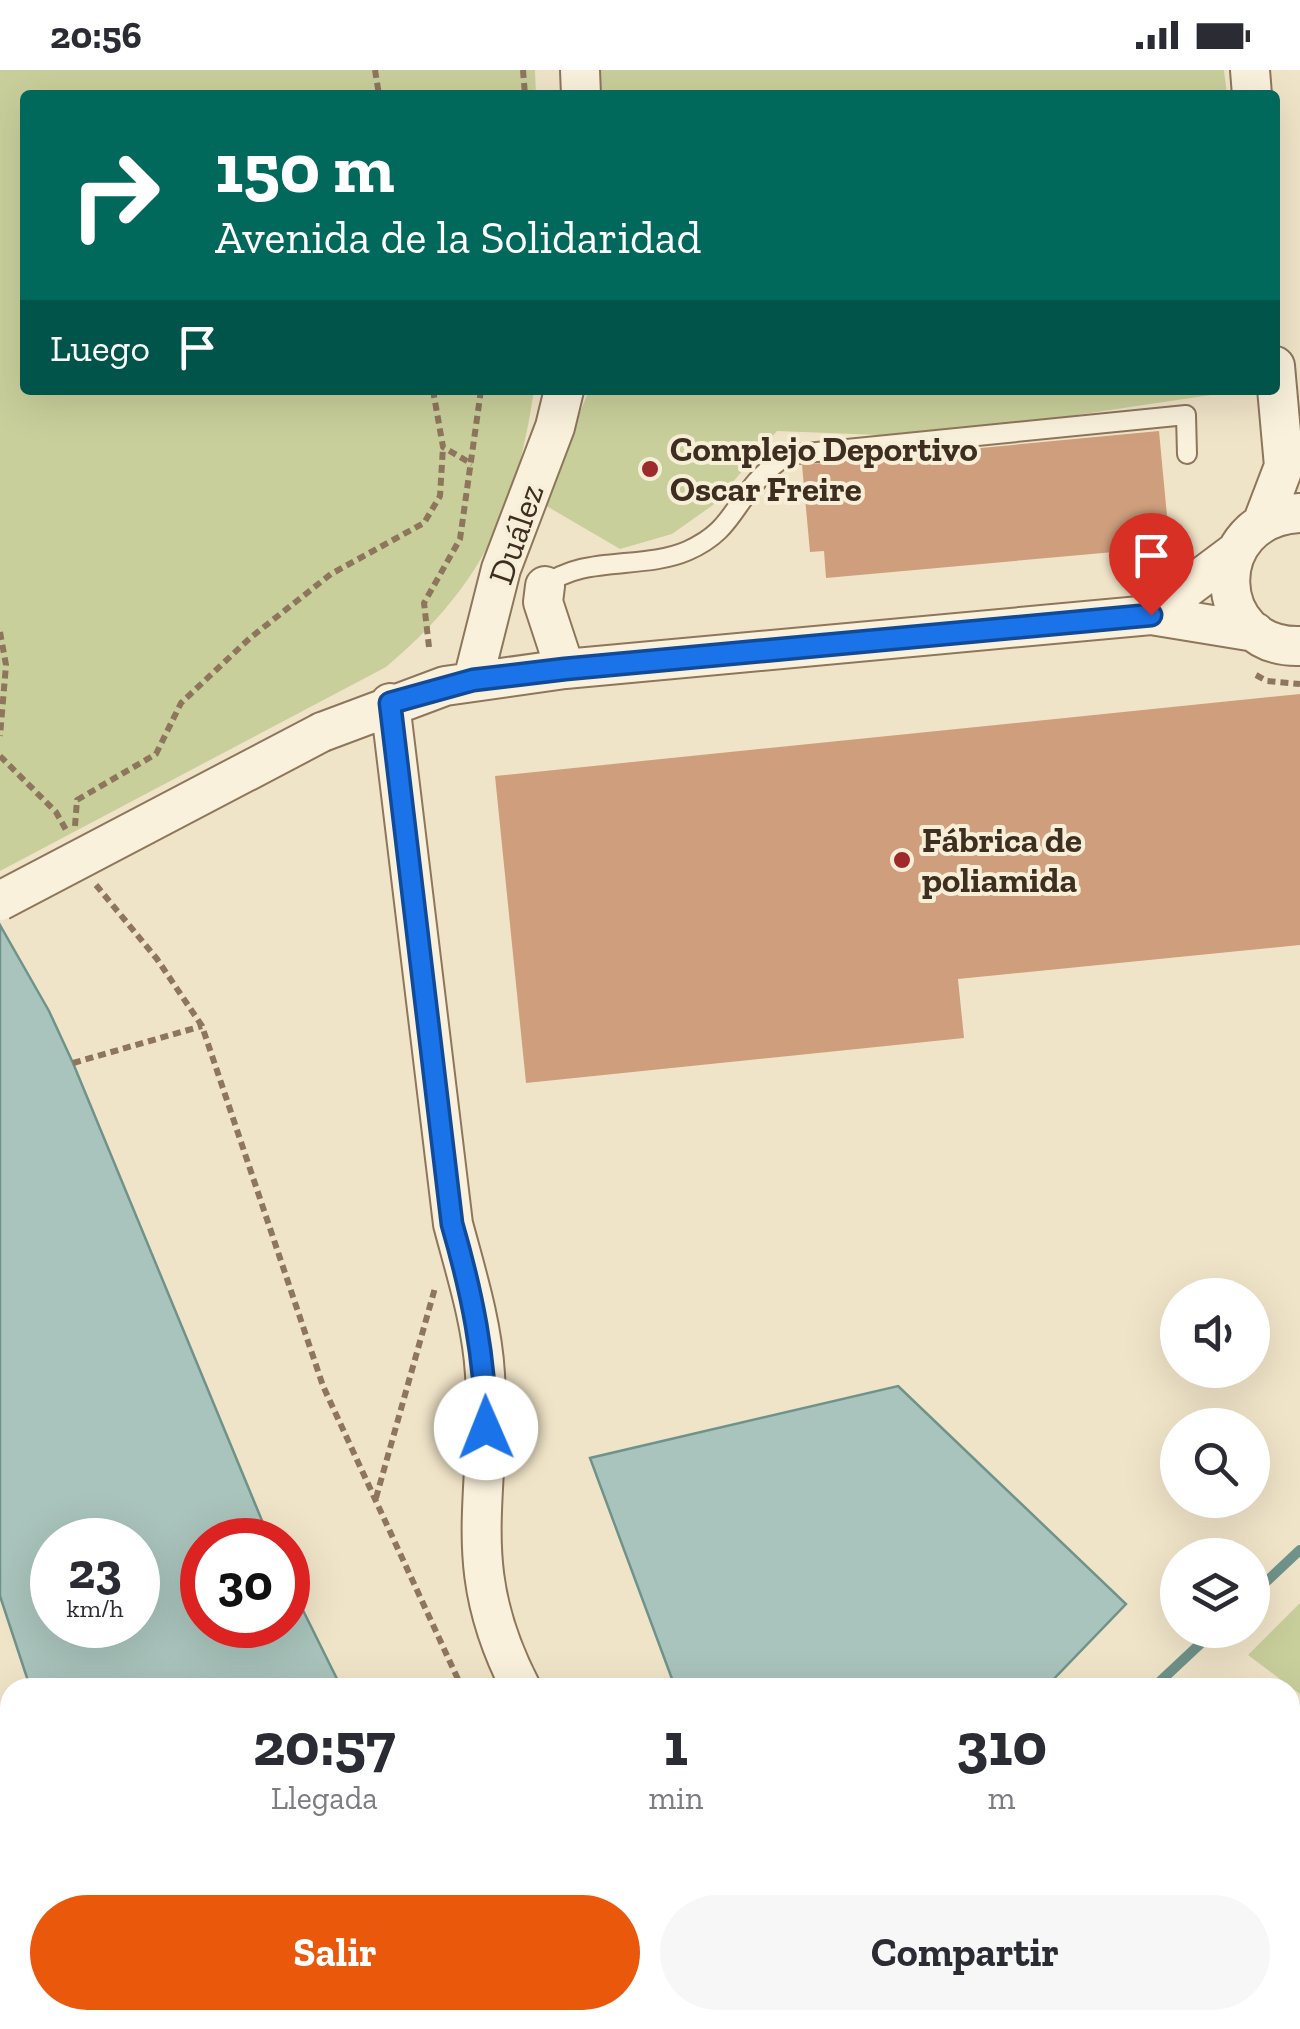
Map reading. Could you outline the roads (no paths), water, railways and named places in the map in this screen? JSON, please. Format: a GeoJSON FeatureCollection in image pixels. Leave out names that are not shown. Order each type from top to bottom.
{"type":"FeatureCollection","features":[{"type":"Feature","properties":{"kind":"street","name":"Duález"},"geometry":{"type":"LineString","coordinates":[[473,680],[501,569],[555,427],[563,395]]}},
{"type":"Feature","properties":{"kind":"street"},"geometry":{"type":"LineString","coordinates":[[1151,615],[1234,554],[1292,476],[1279,395]]}},
{"type":"Feature","properties":{"kind":"street"},"geometry":{"type":"LineString","coordinates":[[1262,521],[1300,512]]}},
{"type":"Feature","properties":{"kind":"street"},"geometry":{"type":"LineString","coordinates":[[1234,554],[1231,596],[1254,632]]}},
{"type":"Feature","properties":{"kind":"street","name":"Duález"},"geometry":{"type":"LineString","coordinates":[[544,586],[543,602],[565,669]]}},
{"type":"Feature","properties":{"kind":"street"},"geometry":{"type":"LineString","coordinates":[[0,901],[322,732],[390,703],[473,680],[1151,615],[1254,632],[1274,643],[1300,646]]}},
{"type":"Feature","properties":{"kind":"street"},"geometry":{"type":"LineString","coordinates":[[390,703],[452,1224],[474,1302],[485,1371],[478,1538],[482,1583],[492,1628],[516,1678]]}},
{"type":"Feature","properties":{"kind":"lane"},"geometry":{"type":"LineString","coordinates":[[544,586],[579,569],[625,566],[684,552],[708,540],[725,529],[758,480],[787,455],[1186,415],[1187,454]]}},
{"type":"Feature","properties":{"kind":"water"},"geometry":{"type":"Polygon","coordinates":[[[0,925],[49,1011],[73,1063],[261,1518],[180,1518],[180,1648],[310,1648],[310,1624],[337,1678],[27,1678],[0,1596],[0,925]]]}},
{"type":"Feature","properties":{"kind":"water"},"geometry":{"type":"Polygon","coordinates":[[[898,1386],[1126,1604],[1055,1678],[672,1678],[590,1458],[898,1386]]]}},
{"type":"Feature","properties":{"kind":"waterway"},"geometry":{"type":"LineString","coordinates":[[1270,1578],[1300,1550]]}},
{"type":"Feature","properties":{"kind":"waterway"},"geometry":{"type":"LineString","coordinates":[[1164,1678],[1196,1648]]}},
{"type":"Feature","properties":{"kind":"place","name":"Complejo Deportivo Oscar Freire"},"geometry":{"type":"Point","coordinates":[650,469]}},
{"type":"Feature","properties":{"kind":"place","name":"Fábrica de poliamida"},"geometry":{"type":"Point","coordinates":[902,860]}}]}
